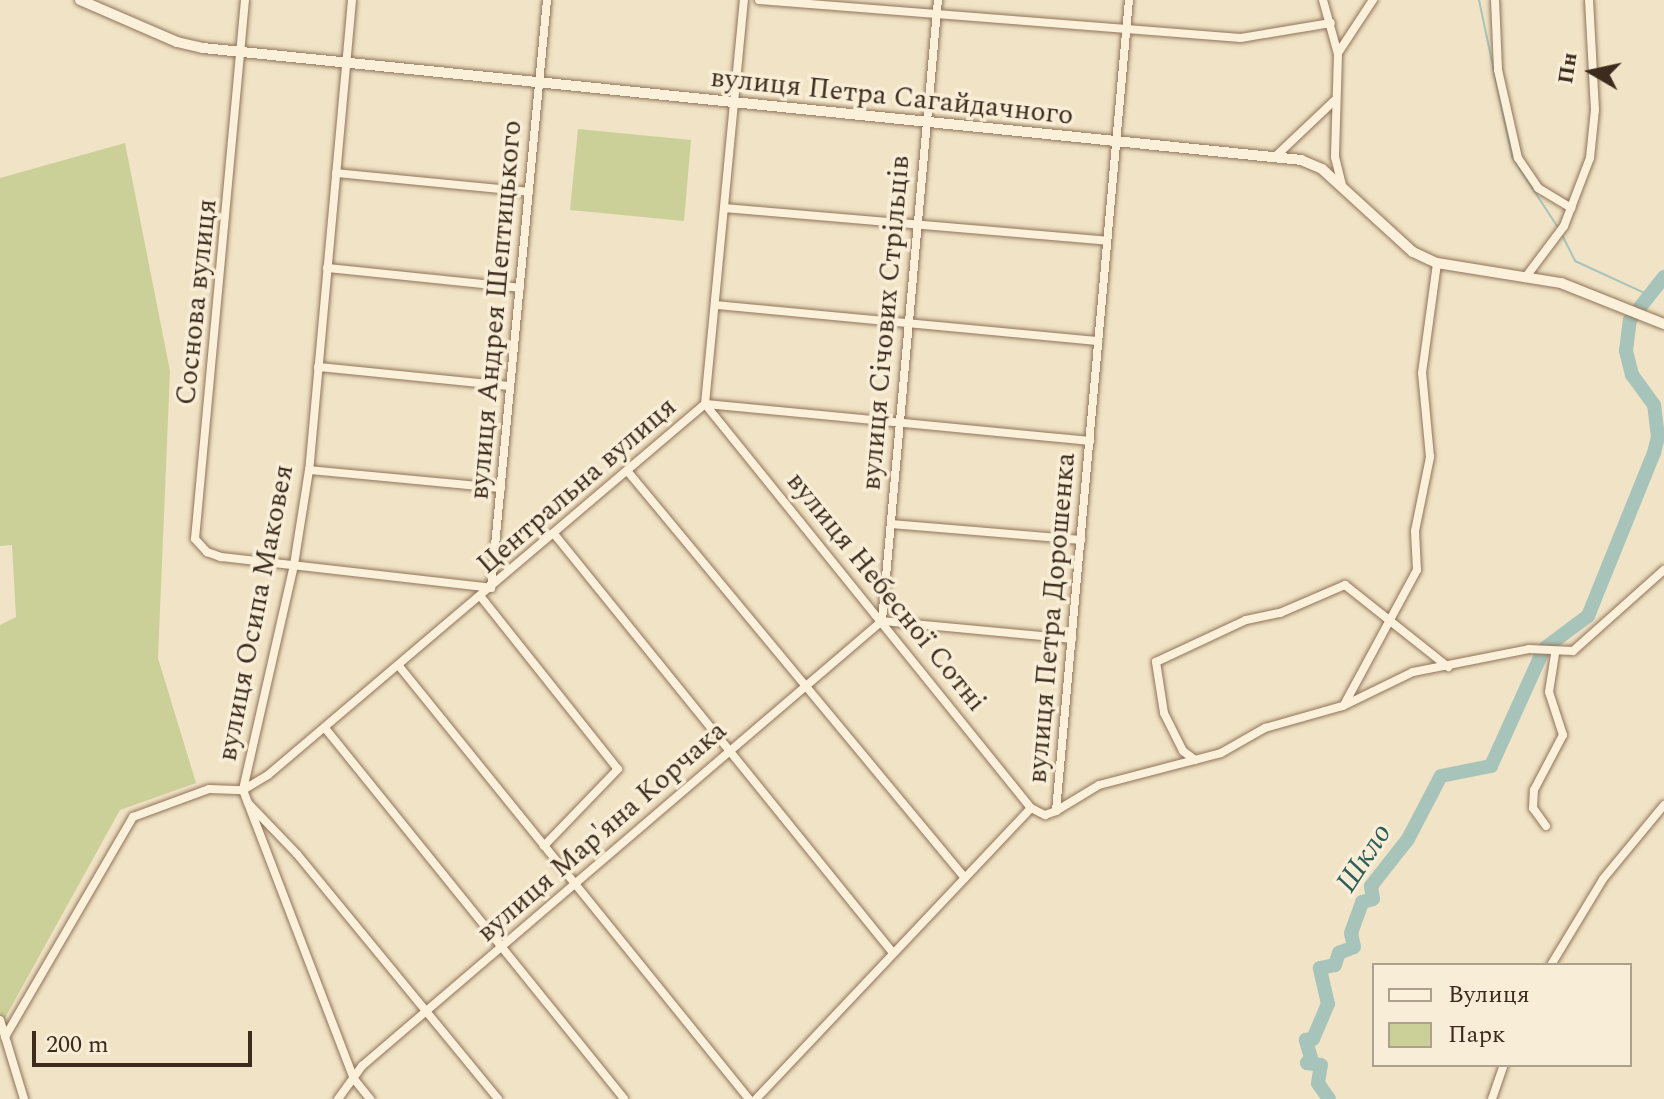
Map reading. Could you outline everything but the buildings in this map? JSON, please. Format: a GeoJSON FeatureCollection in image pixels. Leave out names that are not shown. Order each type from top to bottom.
{"type":"FeatureCollection","features":[{"type":"Feature","properties":{"kind":"street","name":"вулиця Петра Сагайдачного"},"geometry":{"type":"LineString","coordinates":[[80,0],[177,42],[244,52],[1116,145],[1277,155],[1322,169],[1413,252],[1437,263],[1561,283],[1664,324]]}},
{"type":"Feature","properties":{"kind":"street","name":"Соснова вулиця"},"geometry":{"type":"LineString","coordinates":[[245,0],[244,52],[195,539],[207,552],[294,565]]}},
{"type":"Feature","properties":{"kind":"street","name":"вулиця Осипа Маковея"},"geometry":{"type":"LineString","coordinates":[[352,0],[309,470],[294,565],[243,790],[354,1079],[370,1099]]}},
{"type":"Feature","properties":{"kind":"street","name":"вулиця Андрея Шептицького"},"geometry":{"type":"LineString","coordinates":[[491,588],[547,0]]}},
{"type":"Feature","properties":{"kind":"street","name":"Центральна вулиця"},"geometry":{"type":"LineString","coordinates":[[243,790],[325,728],[629,473],[705,404],[744,0]]}},
{"type":"Feature","properties":{"kind":"street"},"geometry":{"type":"LineString","coordinates":[[759,0],[1126,33],[1255,37],[1290,27],[1331,23]]}},
{"type":"Feature","properties":{"kind":"street","name":"вулиця Січових Стрільців"},"geometry":{"type":"LineString","coordinates":[[882,621],[938,0]]}},
{"type":"Feature","properties":{"kind":"street","name":"вулиця Петра Дорошенка"},"geometry":{"type":"LineString","coordinates":[[756,1099],[1031,808],[1045,815],[1056,811],[1129,0]]}},
{"type":"Feature","properties":{"kind":"street"},"geometry":{"type":"LineString","coordinates":[[1323,0],[1338,54],[1334,101],[1335,157],[1342,185]]}},
{"type":"Feature","properties":{"kind":"street"},"geometry":{"type":"LineString","coordinates":[[1338,54],[1373,0]]}},
{"type":"Feature","properties":{"kind":"street"},"geometry":{"type":"LineString","coordinates":[[1495,0],[1498,70],[1518,158],[1538,188],[1571,208]]}},
{"type":"Feature","properties":{"kind":"street"},"geometry":{"type":"LineString","coordinates":[[1525,278],[1564,226],[1585,178],[1594,136],[1589,0]]}},
{"type":"Feature","properties":{"kind":"street"},"geometry":{"type":"LineString","coordinates":[[1277,155],[1334,101]]}},
{"type":"Feature","properties":{"kind":"street"},"geometry":{"type":"LineString","coordinates":[[336,173],[529,192]]}},
{"type":"Feature","properties":{"kind":"street"},"geometry":{"type":"LineString","coordinates":[[725,208],[1107,241]]}},
{"type":"Feature","properties":{"kind":"street"},"geometry":{"type":"LineString","coordinates":[[1343,706],[1417,570],[1415,531],[1430,457],[1422,373],[1437,263]]}},
{"type":"Feature","properties":{"kind":"street"},"geometry":{"type":"LineString","coordinates":[[327,268],[520,288]]}},
{"type":"Feature","properties":{"kind":"street"},"geometry":{"type":"LineString","coordinates":[[716,305],[1098,341]]}},
{"type":"Feature","properties":{"kind":"street"},"geometry":{"type":"LineString","coordinates":[[318,367],[510,386]]}},
{"type":"Feature","properties":{"kind":"street"},"geometry":{"type":"LineString","coordinates":[[705,404],[1090,441]]}},
{"type":"Feature","properties":{"kind":"street","name":"вулиця Небесної Сотні"},"geometry":{"type":"LineString","coordinates":[[705,404],[1031,808]]}},
{"type":"Feature","properties":{"kind":"street"},"geometry":{"type":"LineString","coordinates":[[309,470],[501,488]]}},
{"type":"Feature","properties":{"kind":"street"},"geometry":{"type":"LineString","coordinates":[[629,473],[965,878]]}},
{"type":"Feature","properties":{"kind":"street"},"geometry":{"type":"LineString","coordinates":[[891,524],[1081,540]]}},
{"type":"Feature","properties":{"kind":"street"},"geometry":{"type":"LineString","coordinates":[[555,535],[893,953]]}},
{"type":"Feature","properties":{"kind":"street"},"geometry":{"type":"LineString","coordinates":[[294,565],[491,588]]}},
{"type":"Feature","properties":{"kind":"street"},"geometry":{"type":"LineString","coordinates":[[1056,811],[1099,785],[1195,760],[1265,728],[1343,706],[1413,672],[1529,649],[1555,654],[1586,645],[1664,570]]}},
{"type":"Feature","properties":{"kind":"street"},"geometry":{"type":"LineString","coordinates":[[1195,760],[1183,751],[1164,713],[1156,662],[1246,620],[1280,613],[1345,585],[1448,667]]}},
{"type":"Feature","properties":{"kind":"street"},"geometry":{"type":"LineString","coordinates":[[481,597],[618,769],[544,846]]}},
{"type":"Feature","properties":{"kind":"street"},"geometry":{"type":"LineString","coordinates":[[882,621],[1072,639]]}},
{"type":"Feature","properties":{"kind":"street","name":"вулиця Мар'яна Корчака"},"geometry":{"type":"LineString","coordinates":[[338,1099],[362,1066],[882,621]]}},
{"type":"Feature","properties":{"kind":"street"},"geometry":{"type":"LineString","coordinates":[[1546,826],[1533,808],[1534,790],[1563,735],[1549,692],[1555,654]]}},
{"type":"Feature","properties":{"kind":"street"},"geometry":{"type":"LineString","coordinates":[[399,666],[749,1099]]}},
{"type":"Feature","properties":{"kind":"street"},"geometry":{"type":"LineString","coordinates":[[325,728],[624,1099]]}},
{"type":"Feature","properties":{"kind":"street"},"geometry":{"type":"LineString","coordinates":[[5,1037],[133,817],[209,789],[243,790]]}},
{"type":"Feature","properties":{"kind":"street"},"geometry":{"type":"LineString","coordinates":[[246,801],[297,854],[498,1099]]}},
{"type":"Feature","properties":{"kind":"street"},"geometry":{"type":"LineString","coordinates":[[1552,963],[1603,879],[1664,805]]}},
{"type":"Feature","properties":{"kind":"street"},"geometry":{"type":"LineString","coordinates":[[0,1020],[24,1099]]}},
{"type":"Feature","properties":{"kind":"street"},"geometry":{"type":"LineString","coordinates":[[1492,1099],[1503,1067]]}},
{"type":"Feature","properties":{"kind":"green space"},"geometry":{"type":"Polygon","coordinates":[[[578,129],[691,140],[684,221],[570,210],[578,129]]]}},
{"type":"Feature","properties":{"kind":"green space"},"geometry":{"type":"Polygon","coordinates":[[[125,143],[170,371],[158,658],[196,783],[120,810],[0,1027],[0,625],[16,617],[12,545],[0,546],[0,178],[125,143]]]}},
{"type":"Feature","properties":{"kind":"waterway"},"geometry":{"type":"LineString","coordinates":[[1479,0],[1512,157],[1559,229]]}},
{"type":"Feature","properties":{"kind":"waterway"},"geometry":{"type":"LineString","coordinates":[[1562,235],[1575,261],[1651,296]]}},
{"type":"Feature","properties":{"kind":"waterway","name":"Шкло"},"geometry":{"type":"LineString","coordinates":[[1545,648],[1588,616],[1654,453],[1658,437],[1654,405],[1632,375],[1626,351],[1630,320],[1664,277]]}},
{"type":"Feature","properties":{"kind":"waterway","name":"Шкло"},"geometry":{"type":"LineString","coordinates":[[1329,1099],[1318,1083],[1321,1065],[1307,1063],[1311,1058],[1306,1040],[1313,1039],[1328,1004],[1320,968],[1335,965],[1339,953],[1354,947],[1351,933],[1362,902],[1373,899],[1371,886],[1408,839],[1441,776],[1491,766],[1543,651]]}}]}
